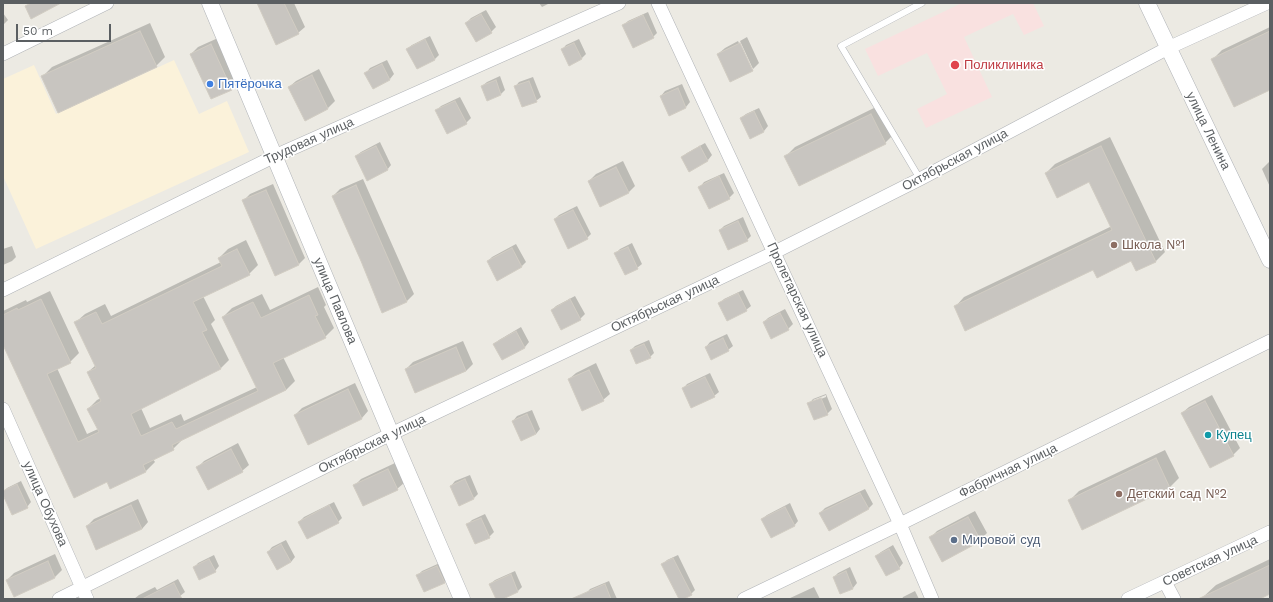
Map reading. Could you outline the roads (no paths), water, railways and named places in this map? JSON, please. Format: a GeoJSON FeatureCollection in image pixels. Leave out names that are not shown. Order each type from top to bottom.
{"type":"FeatureCollection","features":[{"type":"Feature","properties":{"kind":"street"},"geometry":{"type":"LineString","coordinates":[[3,54],[107,3]]}},
{"type":"Feature","properties":{"kind":"street","name":"улица Павлова"},"geometry":{"type":"LineString","coordinates":[[210,3],[462,599]]}},
{"type":"Feature","properties":{"kind":"street","name":"Трудовая улица"},"geometry":{"type":"LineString","coordinates":[[3,290],[275,156],[619,3]]}},
{"type":"Feature","properties":{"kind":"street","name":"Пролетарская улица"},"geometry":{"type":"LineString","coordinates":[[658,3],[775,252],[900,524],[932,599]]}},
{"type":"Feature","properties":{"kind":"street","name":"улица Ленина"},"geometry":{"type":"LineString","coordinates":[[1147,3],[1270,260]]}},
{"type":"Feature","properties":{"kind":"street","name":"Октябрьская улица"},"geometry":{"type":"LineString","coordinates":[[59,599],[84,593],[391,434],[775,252],[920,179],[1168,48],[1267,3]]}},
{"type":"Feature","properties":{"kind":"street","name":"Фабричная улица"},"geometry":{"type":"LineString","coordinates":[[744,599],[900,524],[1270,341]]}},
{"type":"Feature","properties":{"kind":"street","name":"улица Обухова"},"geometry":{"type":"LineString","coordinates":[[3,409],[84,593]]}},
{"type":"Feature","properties":{"kind":"street","name":"Советская улица"},"geometry":{"type":"LineString","coordinates":[[1128,599],[1270,532]]}},
{"type":"Feature","properties":{"kind":"street"},"geometry":{"type":"LineString","coordinates":[[1165,582],[1174,599]]}},
{"type":"Feature","properties":{"kind":"lane"},"geometry":{"type":"LineString","coordinates":[[920,179],[841,46],[922,3]]}},
{"type":"Feature","properties":{"kind":"place","name":"Поликлиника"},"geometry":{"type":"Point","coordinates":[955,65]}},
{"type":"Feature","properties":{"kind":"place","name":"Пятёрочка"},"geometry":{"type":"Point","coordinates":[210,84]}},
{"type":"Feature","properties":{"kind":"place","name":"Школа №1"},"geometry":{"type":"Point","coordinates":[1114,245]}},
{"type":"Feature","properties":{"kind":"place","name":"Купец"},"geometry":{"type":"Point","coordinates":[1208,435]}},
{"type":"Feature","properties":{"kind":"place","name":"Детский сад №2"},"geometry":{"type":"Point","coordinates":[1119,494]}},
{"type":"Feature","properties":{"kind":"place","name":"Мировой суд"},"geometry":{"type":"Point","coordinates":[954,540]}}]}
